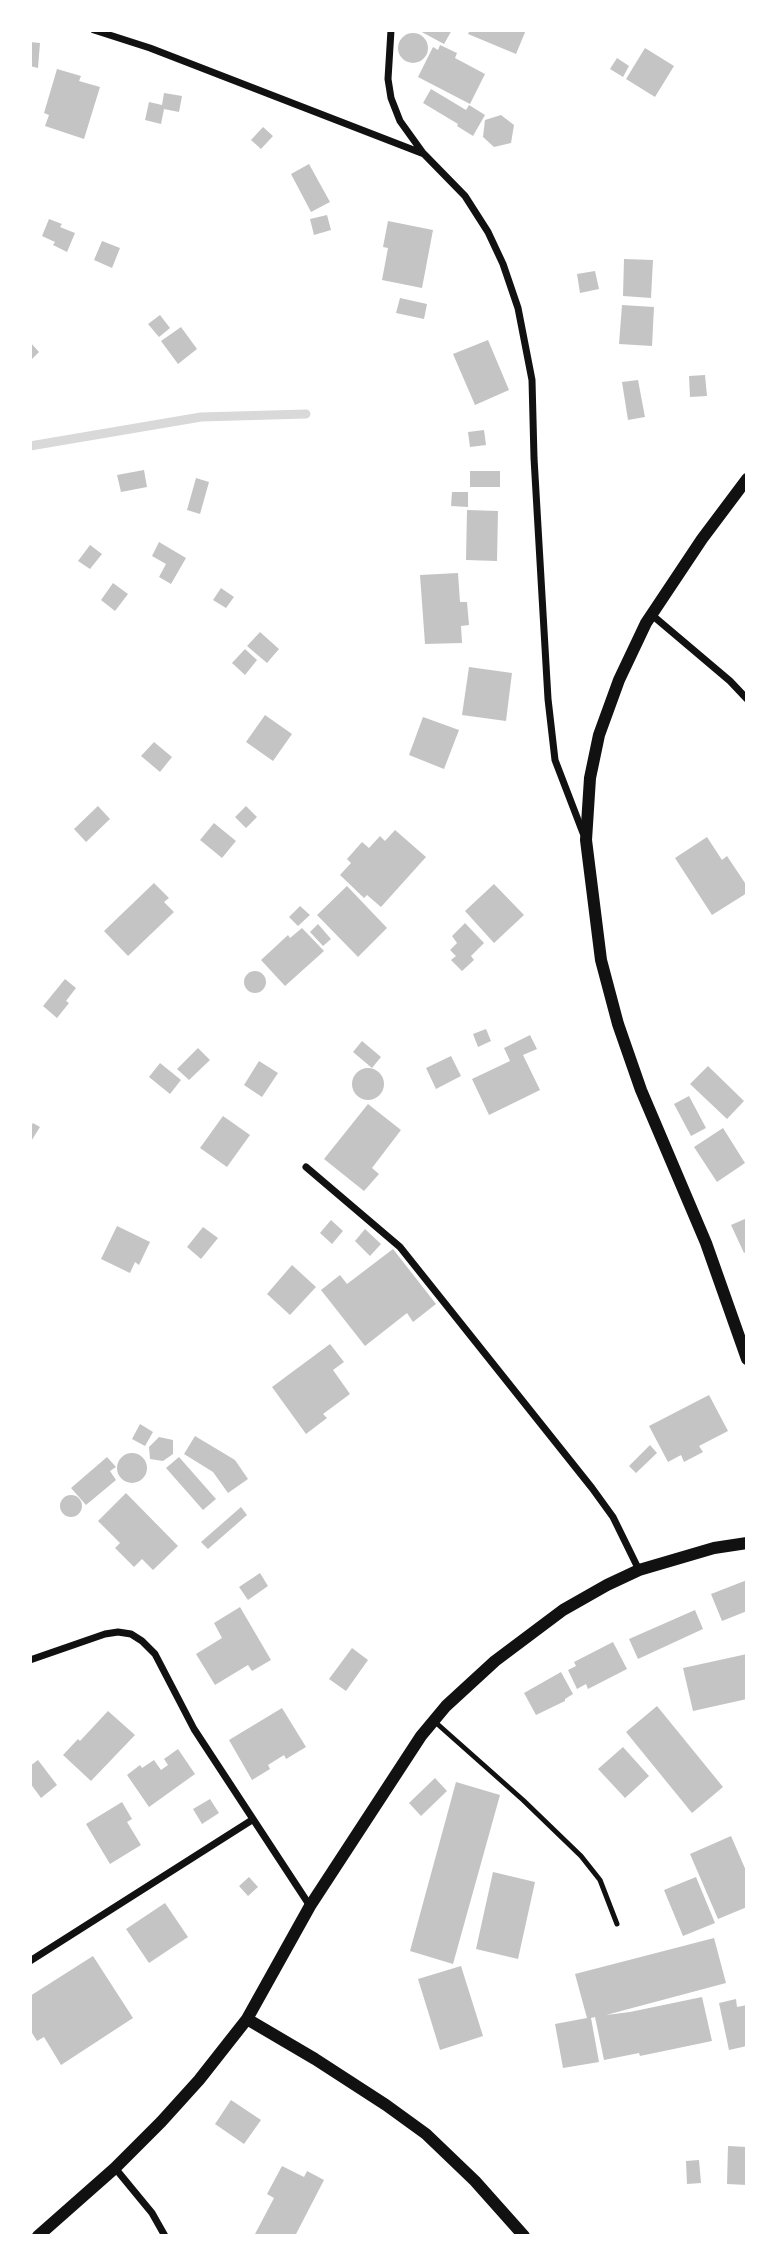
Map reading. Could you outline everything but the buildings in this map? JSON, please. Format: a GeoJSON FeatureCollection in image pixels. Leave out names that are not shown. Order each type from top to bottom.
{"type":"FeatureCollection","features":[{"type":"Feature","properties":{"kind":"street"},"geometry":{"type":"LineString","coordinates":[[94,30],[149,48],[424,154]]}},
{"type":"Feature","properties":{"kind":"street"},"geometry":{"type":"LineString","coordinates":[[391,30],[388,79],[391,98],[400,121],[424,154],[465,196],[488,232],[518,307],[533,380],[535,471],[551,731],[555,760],[586,840]]}},
{"type":"Feature","properties":{"kind":"street"},"geometry":{"type":"LineString","coordinates":[[747,479],[702,539],[652,615],[619,680],[599,735],[590,778],[586,840],[601,960],[618,1024],[641,1090],[706,1243],[747,1359]]}},
{"type":"Feature","properties":{"kind":"street"},"geometry":{"type":"LineString","coordinates":[[652,615],[730,681],[747,699]]}},
{"type":"Feature","properties":{"kind":"street"},"geometry":{"type":"LineString","coordinates":[[306,1167],[400,1247],[592,1488],[612,1517],[639,1570]]}},
{"type":"Feature","properties":{"kind":"street"},"geometry":{"type":"LineString","coordinates":[[38,2236],[115,2168],[199,2080],[247,2019],[310,1906],[421,1736],[446,1706],[495,1661],[564,1610],[639,1570],[714,1548],[747,1543]]}},
{"type":"Feature","properties":{"kind":"street"},"geometry":{"type":"LineString","coordinates":[[30,1660],[105,1634],[131,1634],[142,1641],[155,1654],[194,1729],[310,1906]]}},
{"type":"Feature","properties":{"kind":"street"},"geometry":{"type":"LineString","coordinates":[[30,1961],[252,1820]]}},
{"type":"Feature","properties":{"kind":"street"},"geometry":{"type":"LineString","coordinates":[[247,2019],[335,2073],[426,2134],[475,2181],[523,2236]]}},
{"type":"Feature","properties":{"kind":"street"},"geometry":{"type":"LineString","coordinates":[[115,2168],[152,2213],[165,2236]]}},
{"type":"Feature","properties":{"kind":"lane"},"geometry":{"type":"LineString","coordinates":[[434,1721],[581,1856],[600,1881],[617,1924]]}},
{"type":"Feature","properties":{"kind":"waterway"},"geometry":{"type":"LineString","coordinates":[[30,446],[201,417],[306,414]]}}]}
